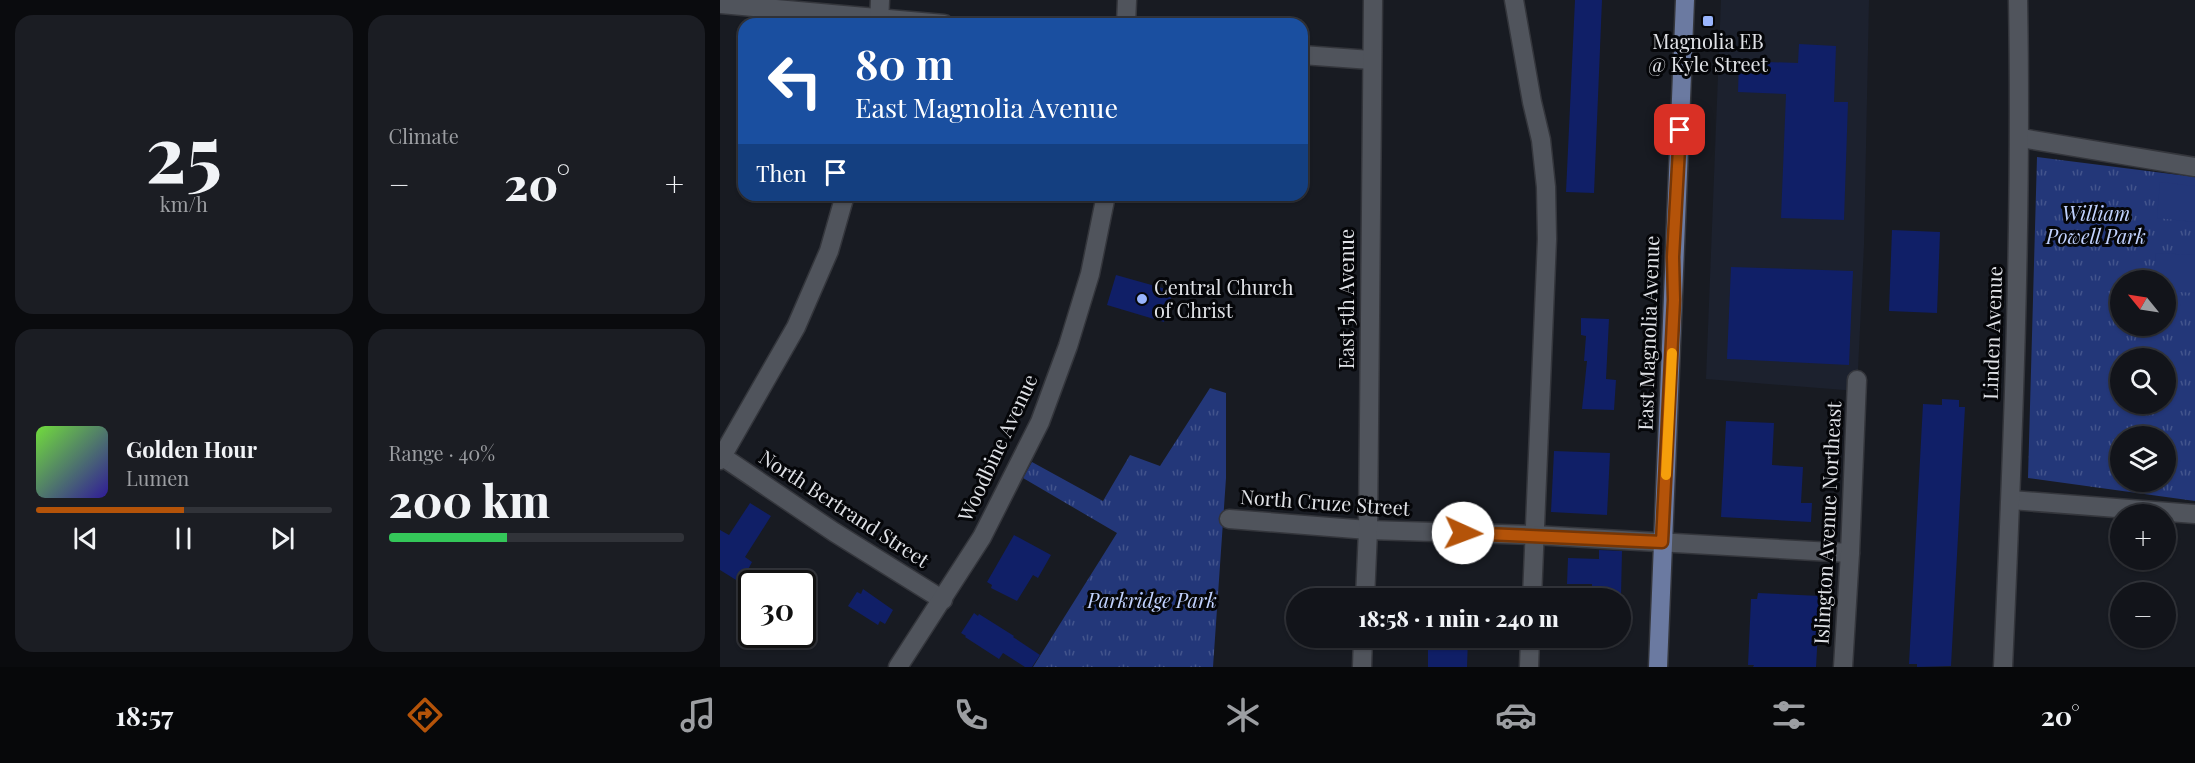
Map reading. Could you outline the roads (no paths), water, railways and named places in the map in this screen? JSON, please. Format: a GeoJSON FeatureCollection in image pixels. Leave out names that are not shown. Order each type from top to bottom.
{"type":"FeatureCollection","features":[{"type":"Feature","properties":{"kind":"main road","name":"East Magnolia Avenue"},"geometry":{"type":"LineString","coordinates":[[1658,667],[1685,0]]}},
{"type":"Feature","properties":{"kind":"street"},"geometry":{"type":"LineString","coordinates":[[1126,18],[1127,0]]}},
{"type":"Feature","properties":{"kind":"street","name":"East 5th Avenue"},"geometry":{"type":"LineString","coordinates":[[1365,588],[1368,530],[1373,0]]}},
{"type":"Feature","properties":{"kind":"street"},"geometry":{"type":"LineString","coordinates":[[1514,0],[1541,140],[1546,187],[1532,588]]}},
{"type":"Feature","properties":{"kind":"street","name":"Linden Avenue"},"geometry":{"type":"LineString","coordinates":[[2003,667],[2011,500],[2021,138],[2018,0]]}},
{"type":"Feature","properties":{"kind":"street"},"geometry":{"type":"LineString","coordinates":[[720,4],[879,14],[905,18]]}},
{"type":"Feature","properties":{"kind":"street"},"geometry":{"type":"LineString","coordinates":[[1308,55],[1371,60]]}},
{"type":"Feature","properties":{"kind":"street"},"geometry":{"type":"LineString","coordinates":[[2021,138],[2195,167]]}},
{"type":"Feature","properties":{"kind":"street"},"geometry":{"type":"LineString","coordinates":[[721,457],[796,327],[829,251],[843,201]]}},
{"type":"Feature","properties":{"kind":"street","name":"Woodbine Avenue"},"geometry":{"type":"LineString","coordinates":[[898,667],[982,537],[1040,422],[1068,346],[1090,274],[1105,201]]}},
{"type":"Feature","properties":{"kind":"street","name":"Islington Avenue Northeast"},"geometry":{"type":"LineString","coordinates":[[1843,667],[1857,380]]}},
{"type":"Feature","properties":{"kind":"street","name":"North Bertrand Street"},"geometry":{"type":"LineString","coordinates":[[721,457],[834,532],[943,600]]}},
{"type":"Feature","properties":{"kind":"street"},"geometry":{"type":"LineString","coordinates":[[2011,500],[2195,514]]}},
{"type":"Feature","properties":{"kind":"street","name":"North Cruze Street"},"geometry":{"type":"LineString","coordinates":[[1228,519],[1368,530],[1534,535],[1850,553]]}},
{"type":"Feature","properties":{"kind":"street"},"geometry":{"type":"LineString","coordinates":[[1362,667],[1363,648]]}},
{"type":"Feature","properties":{"kind":"street"},"geometry":{"type":"LineString","coordinates":[[1529,667],[1530,648]]}},
{"type":"Feature","properties":{"kind":"place","name":"Magnolia EB @ Kyle Street"},"geometry":{"type":"Point","coordinates":[1708,21]}},
{"type":"Feature","properties":{"kind":"place","name":"Central Church of Christ"},"geometry":{"type":"Point","coordinates":[1142,299]}},
{"type":"Feature","properties":{"kind":"park label","name":"William Powell Park"},"geometry":{"type":"Point","coordinates":[2096,226]}},
{"type":"Feature","properties":{"kind":"park label","name":"Parkridge Park"},"geometry":{"type":"Point","coordinates":[1152,601]}}]}
